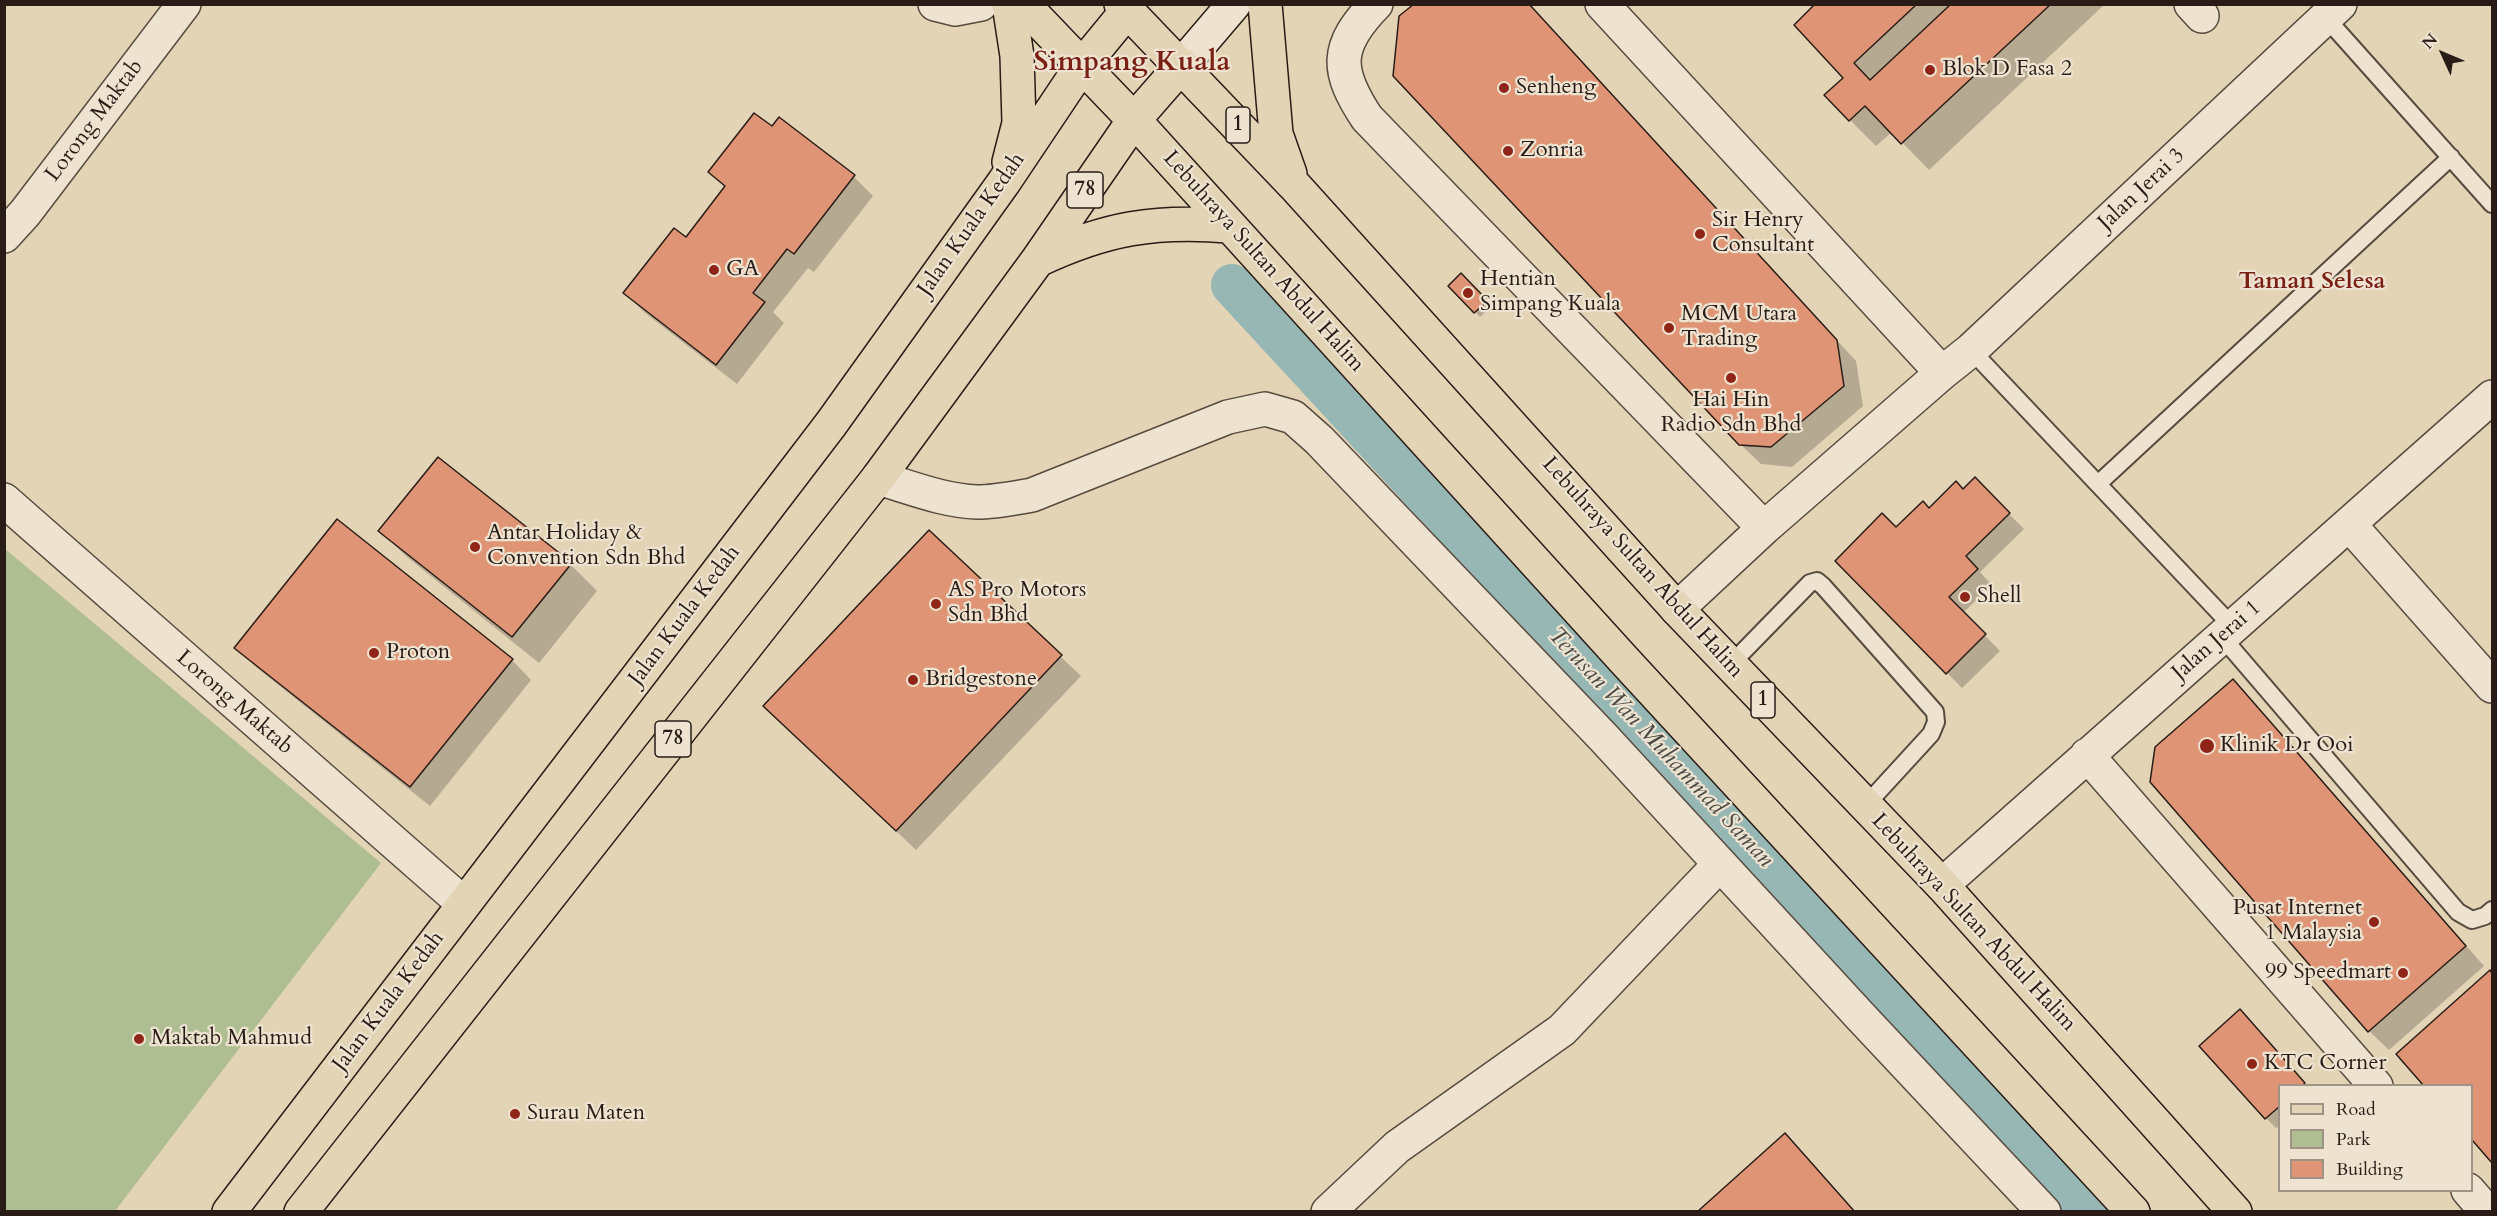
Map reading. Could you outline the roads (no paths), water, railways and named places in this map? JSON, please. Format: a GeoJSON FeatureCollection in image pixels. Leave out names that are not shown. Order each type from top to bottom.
{"type":"FeatureCollection","features":[{"type":"Feature","properties":{"kind":"main road"},"geometry":{"type":"LineString","coordinates":[[1004,182],[1019,123],[1017,56],[1009,4]]}},
{"type":"Feature","properties":{"kind":"main road","name":"Lebuhraya Sultan Abdul Halim"},"geometry":{"type":"LineString","coordinates":[[1023,4],[1134,120],[1624,660],[2133,1212]]}},
{"type":"Feature","properties":{"kind":"main road"},"geometry":{"type":"LineString","coordinates":[[1265,4],[1276,134],[1294,185]]}},
{"type":"Feature","properties":{"kind":"main road","name":"Jalan Kuala Kedah"},"geometry":{"type":"LineString","coordinates":[[229,1212],[824,433],[1004,182],[1081,67],[1127,7]]}},
{"type":"Feature","properties":{"kind":"main road","name":"Lebuhraya Sultan Abdul Halim"},"geometry":{"type":"LineString","coordinates":[[1127,7],[1294,185],[1677,609],[1942,885],[2235,1212]]}},
{"type":"Feature","properties":{"kind":"main road","name":"78"},"geometry":{"type":"LineString","coordinates":[[301,1212],[878,478],[1037,261],[1134,120],[1182,65]]}},
{"type":"Feature","properties":{"kind":"main road"},"geometry":{"type":"LineString","coordinates":[[1037,261],[1073,243],[1150,224],[1189,223],[1229,226]]}},
{"type":"Feature","properties":{"kind":"street","name":"Lorong Maktab"},"geometry":{"type":"LineString","coordinates":[[4,236],[25,213],[184,4]]}},
{"type":"Feature","properties":{"kind":"street"},"geometry":{"type":"LineString","coordinates":[[935,4],[955,9],[981,4]]}},
{"type":"Feature","properties":{"kind":"street"},"geometry":{"type":"LineString","coordinates":[[1182,65],[1234,4]]}},
{"type":"Feature","properties":{"kind":"street"},"geometry":{"type":"LineString","coordinates":[[1376,4],[1349,41],[1343,60],[1345,78],[1350,92],[1367,118],[1764,528]]}},
{"type":"Feature","properties":{"kind":"street"},"geometry":{"type":"LineString","coordinates":[[1602,4],[1942,373]]}},
{"type":"Feature","properties":{"kind":"street","name":"Jalan Jerai 3"},"geometry":{"type":"LineString","coordinates":[[1677,609],[1764,528],[1971,350],[2333,11]]}},
{"type":"Feature","properties":{"kind":"street","name":"Jalan Jerai 1"},"geometry":{"type":"LineString","coordinates":[[1942,885],[2087,754],[2493,397]]}},
{"type":"Feature","properties":{"kind":"street"},"geometry":{"type":"LineString","coordinates":[[878,478],[945,497],[976,502],[1021,497],[1032,495],[1228,417],[1265,409],[1293,417],[1319,440],[1562,694],[2044,1212]]}},
{"type":"Feature","properties":{"kind":"street","name":"Lorong Maktab"},"geometry":{"type":"LineString","coordinates":[[4,500],[464,904]]}},
{"type":"Feature","properties":{"kind":"street"},"geometry":{"type":"LineString","coordinates":[[2349,524],[2493,686]]}},
{"type":"Feature","properties":{"kind":"street"},"geometry":{"type":"LineString","coordinates":[[2087,754],[2374,1084]]}},
{"type":"Feature","properties":{"kind":"street"},"geometry":{"type":"LineString","coordinates":[[1328,1212],[1397,1147],[1562,1030],[1720,864]]}},
{"type":"Feature","properties":{"kind":"street"},"geometry":{"type":"LineString","coordinates":[[2469,1192],[2487,1212]]}},
{"type":"Feature","properties":{"kind":"lane"},"geometry":{"type":"LineString","coordinates":[[2333,11],[2451,157],[2493,204]]}},
{"type":"Feature","properties":{"kind":"lane"},"geometry":{"type":"LineString","coordinates":[[2099,483],[2451,157]]}},
{"type":"Feature","properties":{"kind":"lane"},"geometry":{"type":"LineString","coordinates":[[1971,350],[2099,483],[2227,632],[2458,912],[2472,920],[2485,916],[2493,910]]}},
{"type":"Feature","properties":{"kind":"lane"},"geometry":{"type":"LineString","coordinates":[[1730,665],[1810,583],[1817,581],[1823,586],[1935,712],[1936,722],[1931,734],[1864,806]]}},
{"type":"Feature","properties":{"kind":"waterway","name":"Terusan Wan Muhammad Saman"},"geometry":{"type":"LineString","coordinates":[[1232,285],[2087,1212]]}},
{"type":"Feature","properties":{"kind":"place","name":"Blok D Fasa 2"},"geometry":{"type":"Point","coordinates":[1930,70]}},
{"type":"Feature","properties":{"kind":"place","name":"Senheng"},"geometry":{"type":"Point","coordinates":[1504,88]}},
{"type":"Feature","properties":{"kind":"place","name":"Zonria"},"geometry":{"type":"Point","coordinates":[1508,151]}},
{"type":"Feature","properties":{"kind":"place","name":"Sir Henry Consultant"},"geometry":{"type":"Point","coordinates":[1700,234]}},
{"type":"Feature","properties":{"kind":"place","name":"GA"},"geometry":{"type":"Point","coordinates":[714,270]}},
{"type":"Feature","properties":{"kind":"place","name":"Hentian Simpang Kuala"},"geometry":{"type":"Point","coordinates":[1468,293]}},
{"type":"Feature","properties":{"kind":"place","name":"MCM Utara Trading"},"geometry":{"type":"Point","coordinates":[1669,328]}},
{"type":"Feature","properties":{"kind":"place","name":"Hai Hin Radio Sdn Bhd"},"geometry":{"type":"Point","coordinates":[1731,378]}},
{"type":"Feature","properties":{"kind":"place","name":"Antar Holiday & Convention Sdn Bhd"},"geometry":{"type":"Point","coordinates":[475,547]}},
{"type":"Feature","properties":{"kind":"place","name":"Shell"},"geometry":{"type":"Point","coordinates":[1965,597]}},
{"type":"Feature","properties":{"kind":"place","name":"AS Pro Motors Sdn Bhd"},"geometry":{"type":"Point","coordinates":[936,604]}},
{"type":"Feature","properties":{"kind":"place","name":"Proton"},"geometry":{"type":"Point","coordinates":[374,653]}},
{"type":"Feature","properties":{"kind":"place","name":"Bridgestone"},"geometry":{"type":"Point","coordinates":[913,680]}},
{"type":"Feature","properties":{"kind":"place","name":"Klinik Dr Ooi"},"geometry":{"type":"Point","coordinates":[2207,746]}},
{"type":"Feature","properties":{"kind":"place","name":"Pusat Internet 1 Malaysia"},"geometry":{"type":"Point","coordinates":[2374,922]}},
{"type":"Feature","properties":{"kind":"place","name":"99 Speedmart"},"geometry":{"type":"Point","coordinates":[2403,973]}},
{"type":"Feature","properties":{"kind":"place","name":"Maktab Mahmud"},"geometry":{"type":"Point","coordinates":[139,1039]}},
{"type":"Feature","properties":{"kind":"place","name":"KTC Corner"},"geometry":{"type":"Point","coordinates":[2252,1064]}},
{"type":"Feature","properties":{"kind":"place","name":"Surau Maten"},"geometry":{"type":"Point","coordinates":[515,1114]}},
{"type":"Feature","properties":{"kind":"district","name":"Simpang Kuala"},"geometry":{"type":"Point","coordinates":[1132,64]}},
{"type":"Feature","properties":{"kind":"district","name":"Taman Selesa"},"geometry":{"type":"Point","coordinates":[2312,282]}}]}
